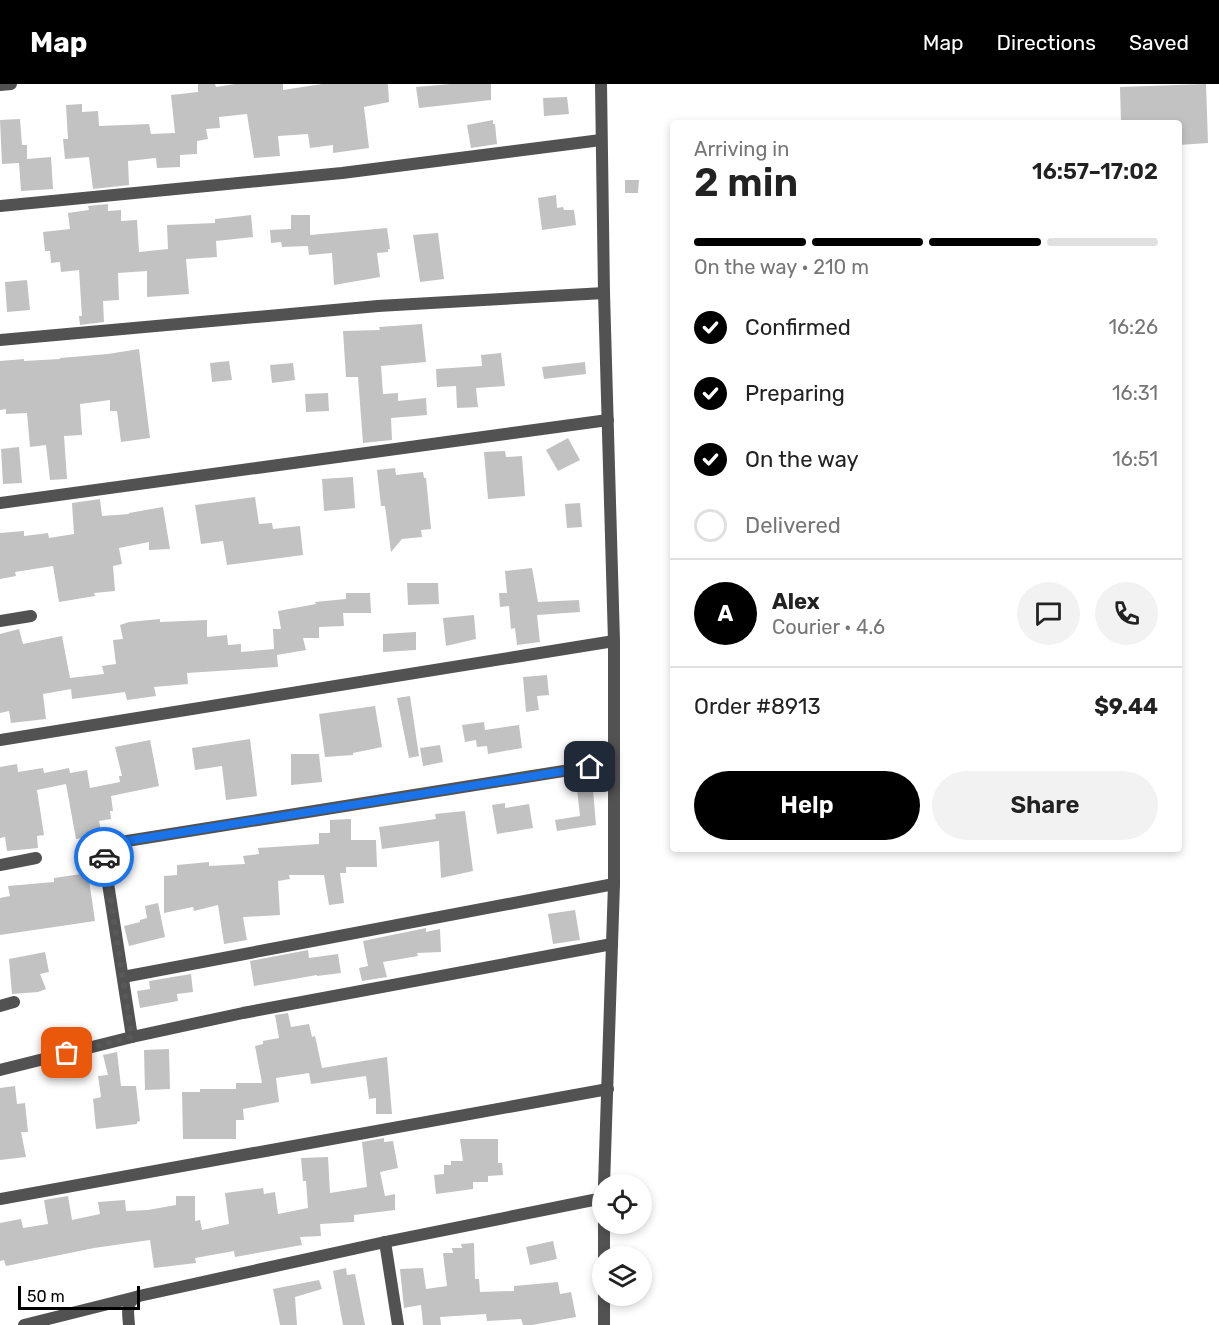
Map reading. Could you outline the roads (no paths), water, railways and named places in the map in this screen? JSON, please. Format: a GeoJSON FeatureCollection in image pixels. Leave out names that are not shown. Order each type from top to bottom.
{"type":"FeatureCollection","features":[{"type":"Feature","properties":{"kind":"street"},"geometry":{"type":"LineString","coordinates":[[0,86],[11,84]]}},
{"type":"Feature","properties":{"kind":"street"},"geometry":{"type":"LineString","coordinates":[[601,84],[604,293],[614,641],[614,884],[604,1174]]}},
{"type":"Feature","properties":{"kind":"street"},"geometry":{"type":"LineString","coordinates":[[0,206],[342,173],[601,140]]}},
{"type":"Feature","properties":{"kind":"street"},"geometry":{"type":"LineString","coordinates":[[0,340],[368,307],[604,293]]}},
{"type":"Feature","properties":{"kind":"street"},"geometry":{"type":"LineString","coordinates":[[0,503],[608,420]]}},
{"type":"Feature","properties":{"kind":"street"},"geometry":{"type":"LineString","coordinates":[[0,621],[31,616]]}},
{"type":"Feature","properties":{"kind":"street"},"geometry":{"type":"LineString","coordinates":[[0,740],[614,641]]}},
{"type":"Feature","properties":{"kind":"street"},"geometry":{"type":"LineString","coordinates":[[132,1037],[102,845],[613,763]]}},
{"type":"Feature","properties":{"kind":"street"},"geometry":{"type":"LineString","coordinates":[[0,865],[36,858]]}},
{"type":"Feature","properties":{"kind":"street"},"geometry":{"type":"LineString","coordinates":[[123,977],[614,884]]}},
{"type":"Feature","properties":{"kind":"street"},"geometry":{"type":"LineString","coordinates":[[0,1070],[132,1037],[433,976],[612,944]]}},
{"type":"Feature","properties":{"kind":"street"},"geometry":{"type":"LineString","coordinates":[[0,1006],[14,1002]]}},
{"type":"Feature","properties":{"kind":"street"},"geometry":{"type":"LineString","coordinates":[[0,1199],[608,1089]]}},
{"type":"Feature","properties":{"kind":"street"},"geometry":{"type":"LineString","coordinates":[[24,1325],[136,1297],[385,1242],[592,1200]]}},
{"type":"Feature","properties":{"kind":"street"},"geometry":{"type":"LineString","coordinates":[[385,1242],[398,1325]]}},
{"type":"Feature","properties":{"kind":"street"},"geometry":{"type":"LineString","coordinates":[[129,1325],[128,1305],[136,1297]]}},
{"type":"Feature","properties":{"kind":"street"},"geometry":{"type":"LineString","coordinates":[[603,1325],[604,1306]]}}]}
